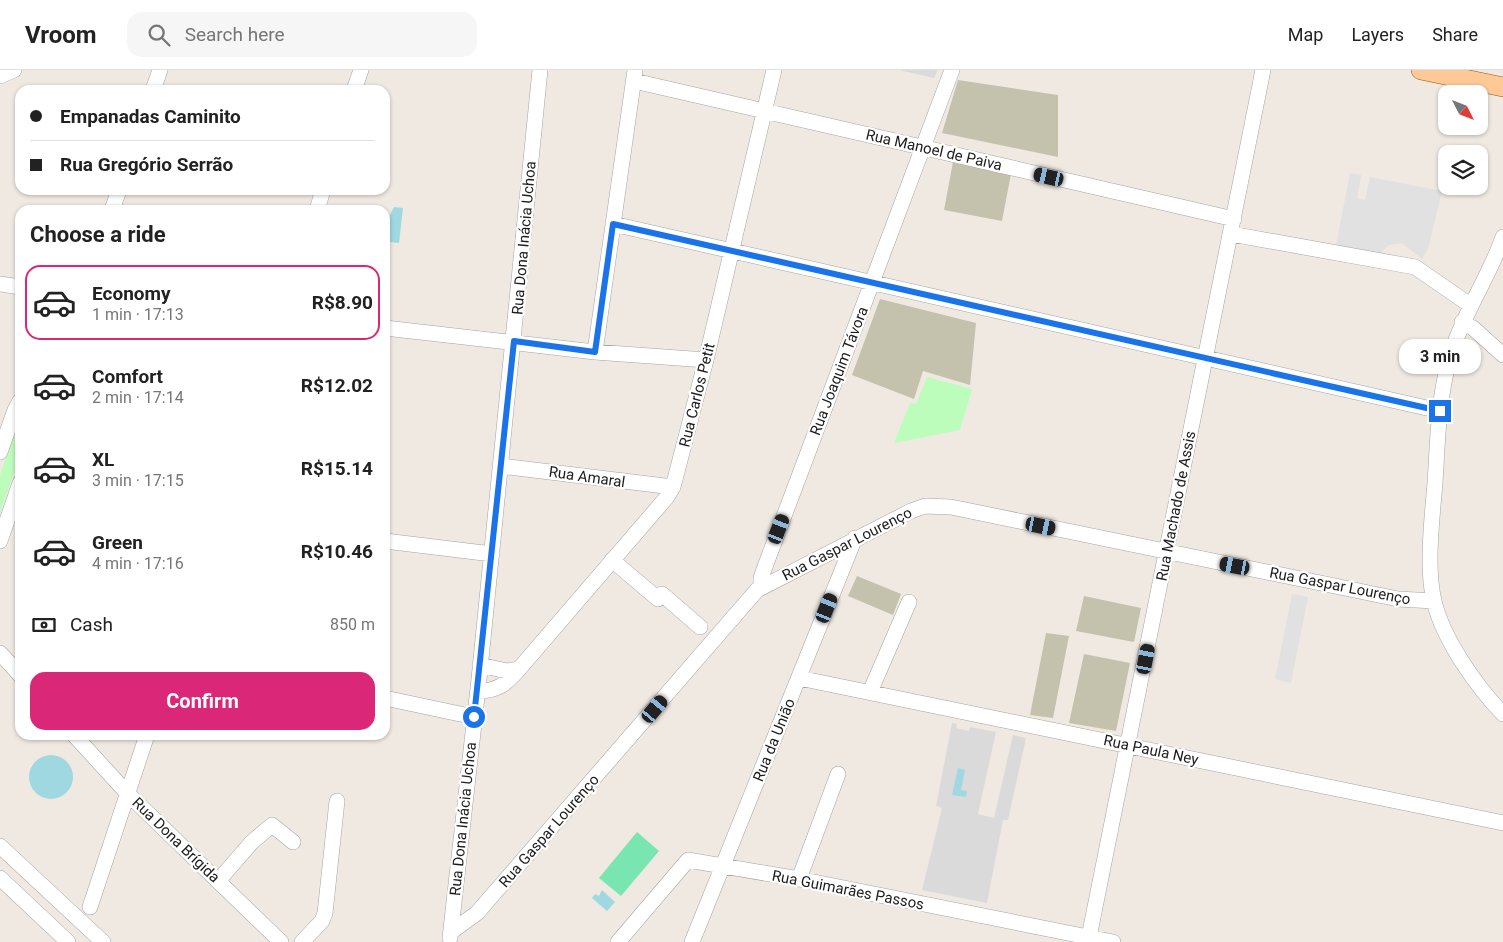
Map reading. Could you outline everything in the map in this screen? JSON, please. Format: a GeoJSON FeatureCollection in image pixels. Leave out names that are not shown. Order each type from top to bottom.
{"type":"FeatureCollection","features":[{"type":"Feature","properties":{"kind":"main road"},"geometry":{"type":"LineString","coordinates":[[1421,70],[1503,87]]}},
{"type":"Feature","properties":{"kind":"street"},"geometry":{"type":"LineString","coordinates":[[0,76],[14,70]]}},
{"type":"Feature","properties":{"kind":"street"},"geometry":{"type":"LineString","coordinates":[[155,85],[160,70]]}},
{"type":"Feature","properties":{"kind":"street"},"geometry":{"type":"LineString","coordinates":[[356,85],[360,70]]}},
{"type":"Feature","properties":{"kind":"street","name":"Rua Dona Inácia Uchoa"},"geometry":{"type":"LineString","coordinates":[[450,937],[478,692],[540,70]]}},
{"type":"Feature","properties":{"kind":"street","name":"Rua Carlos Petit"},"geometry":{"type":"LineString","coordinates":[[478,692],[492,691],[501,687],[519,669],[667,497],[673,487],[706,360],[774,70]]}},
{"type":"Feature","properties":{"kind":"street","name":"Rua Joaquim Távora"},"geometry":{"type":"LineString","coordinates":[[761,587],[761,578],[766,564],[952,70]]}},
{"type":"Feature","properties":{"kind":"street","name":"Rua Machado de Assis"},"geometry":{"type":"LineString","coordinates":[[1089,939],[1263,70]]}},
{"type":"Feature","properties":{"kind":"street"},"geometry":{"type":"LineString","coordinates":[[595,352],[634,75]]}},
{"type":"Feature","properties":{"kind":"street","name":"Rua Manoel de Paiva"},"geometry":{"type":"LineString","coordinates":[[634,75],[764,111],[922,147],[1232,227],[1415,267],[1470,305]]}},
{"type":"Feature","properties":{"kind":"street"},"geometry":{"type":"LineString","coordinates":[[613,224],[1440,411]]}},
{"type":"Feature","properties":{"kind":"street"},"geometry":{"type":"LineString","coordinates":[[1503,237],[1462,322],[1445,371],[1440,411],[1432,537],[1434,601],[1464,664],[1482,691],[1503,714]]}},
{"type":"Feature","properties":{"kind":"street"},"geometry":{"type":"LineString","coordinates":[[0,284],[15,286]]}},
{"type":"Feature","properties":{"kind":"street"},"geometry":{"type":"LineString","coordinates":[[1462,322],[1473,328],[1503,356]]}},
{"type":"Feature","properties":{"kind":"street"},"geometry":{"type":"LineString","coordinates":[[390,329],[514,341],[595,352],[706,360]]}},
{"type":"Feature","properties":{"kind":"street"},"geometry":{"type":"LineString","coordinates":[[0,452],[15,408]]}},
{"type":"Feature","properties":{"kind":"street","name":"Rua Amaral"},"geometry":{"type":"LineString","coordinates":[[501,466],[673,487]]}},
{"type":"Feature","properties":{"kind":"street","name":"Rua Gaspar Lourenço"},"geometry":{"type":"LineString","coordinates":[[450,937],[486,904],[753,594],[761,587],[911,510],[926,506],[939,506],[1398,599],[1434,601]]}},
{"type":"Feature","properties":{"kind":"street"},"geometry":{"type":"LineString","coordinates":[[0,541],[15,512]]}},
{"type":"Feature","properties":{"kind":"street","name":"Rua da União"},"geometry":{"type":"LineString","coordinates":[[692,942],[724,867],[855,538]]}},
{"type":"Feature","properties":{"kind":"street"},"geometry":{"type":"LineString","coordinates":[[390,542],[492,554]]}},
{"type":"Feature","properties":{"kind":"street"},"geometry":{"type":"LineString","coordinates":[[612,560],[658,599],[662,594],[700,627]]}},
{"type":"Feature","properties":{"kind":"street"},"geometry":{"type":"LineString","coordinates":[[870,692],[909,602]]}},
{"type":"Feature","properties":{"kind":"street"},"geometry":{"type":"LineString","coordinates":[[0,653],[15,670]]}},
{"type":"Feature","properties":{"kind":"street"},"geometry":{"type":"LineString","coordinates":[[480,665],[507,671],[519,669]]}},
{"type":"Feature","properties":{"kind":"street","name":"Rua Paula Ney"},"geometry":{"type":"LineString","coordinates":[[799,678],[1503,823]]}},
{"type":"Feature","properties":{"kind":"street"},"geometry":{"type":"LineString","coordinates":[[390,699],[474,717]]}},
{"type":"Feature","properties":{"kind":"street","name":"Rua Dona Brígida"},"geometry":{"type":"LineString","coordinates":[[79,740],[128,794],[281,942]]}},
{"type":"Feature","properties":{"kind":"street"},"geometry":{"type":"LineString","coordinates":[[90,907],[145,740]]}},
{"type":"Feature","properties":{"kind":"street"},"geometry":{"type":"LineString","coordinates":[[799,879],[838,774]]}},
{"type":"Feature","properties":{"kind":"street"},"geometry":{"type":"LineString","coordinates":[[302,942],[322,920],[325,913],[337,801]]}},
{"type":"Feature","properties":{"kind":"street"},"geometry":{"type":"LineString","coordinates":[[218,881],[252,842],[272,825],[293,842]]}},
{"type":"Feature","properties":{"kind":"street"},"geometry":{"type":"LineString","coordinates":[[0,846],[104,942]]}},
{"type":"Feature","properties":{"kind":"street","name":"Rua Guimarães Passos"},"geometry":{"type":"LineString","coordinates":[[618,942],[688,860],[799,879],[1089,939],[1113,942]]}},
{"type":"Feature","properties":{"kind":"street"},"geometry":{"type":"LineString","coordinates":[[0,878],[68,942]]}},
{"type":"Feature","properties":{"kind":"street"},"geometry":{"type":"LineString","coordinates":[[454,903],[469,906],[486,904]]}},
{"type":"Feature","properties":{"kind":"shaded area"},"geometry":{"type":"Polygon","coordinates":[[[899,70],[938,70],[934,78],[899,70]]]}},
{"type":"Feature","properties":{"kind":"shaded area"},"geometry":{"type":"Polygon","coordinates":[[[958,80],[1058,95],[1058,157],[942,133],[958,80]]]}},
{"type":"Feature","properties":{"kind":"shaded area"},"geometry":{"type":"Polygon","coordinates":[[[953,162],[1011,174],[1002,221],[944,210],[953,162]]]}},
{"type":"Feature","properties":{"kind":"shaded area"},"geometry":{"type":"Polygon","coordinates":[[[1350,173],[1361,175],[1357,198],[1365,200],[1370,177],[1438,190],[1438,195],[1441,195],[1428,249],[1422,259],[1402,243],[1389,245],[1380,254],[1336,246],[1350,173]]]}},
{"type":"Feature","properties":{"kind":"shaded area"},"geometry":{"type":"Polygon","coordinates":[[[880,299],[976,323],[970,385],[923,371],[914,399],[852,375],[880,299]]]}},
{"type":"Feature","properties":{"kind":"shaded area"},"geometry":{"type":"Polygon","coordinates":[[[857,576],[901,594],[893,615],[848,596],[857,576]]]}},
{"type":"Feature","properties":{"kind":"shaded area"},"geometry":{"type":"Polygon","coordinates":[[[1292,594],[1308,597],[1291,683],[1275,679],[1292,594]]]}},
{"type":"Feature","properties":{"kind":"shaded area"},"geometry":{"type":"Polygon","coordinates":[[[1084,596],[1141,608],[1134,642],[1076,631],[1084,596]]]}},
{"type":"Feature","properties":{"kind":"shaded area"},"geometry":{"type":"Polygon","coordinates":[[[1046,633],[1069,636],[1053,718],[1030,715],[1046,633]]]}},
{"type":"Feature","properties":{"kind":"shaded area"},"geometry":{"type":"Polygon","coordinates":[[[1084,654],[1130,663],[1116,731],[1069,723],[1084,654]]]}},
{"type":"Feature","properties":{"kind":"shaded area"},"geometry":{"type":"Polygon","coordinates":[[[952,723],[957,724],[956,728],[969,731],[970,727],[996,732],[978,814],[994,818],[1013,735],[1026,738],[1008,820],[1003,820],[987,903],[922,890],[942,808],[936,806],[952,723]]]}},
{"type":"Feature","properties":{"kind":"green space"},"geometry":{"type":"Polygon","coordinates":[[[927,377],[972,389],[960,430],[894,443],[910,403],[916,404],[927,377]]]}},
{"type":"Feature","properties":{"kind":"green space"},"geometry":{"type":"Polygon","coordinates":[[[15,430],[15,470],[0,513],[0,475],[15,430]]]}},
{"type":"Feature","properties":{"kind":"green space"},"geometry":{"type":"Polygon","coordinates":[[[637,832],[659,851],[621,896],[599,878],[637,832]]]}},
{"type":"Feature","properties":{"kind":"water"},"geometry":{"type":"Polygon","coordinates":[[[394,207],[403,208],[399,243],[390,242],[390,217],[394,207]]]}},
{"type":"Feature","properties":{"kind":"water"},"geometry":{"type":"Polygon","coordinates":[[[47,755],[55,755],[67,761],[73,777],[67,793],[55,799],[47,799],[35,793],[29,781],[29,773],[35,761],[47,755]]]}},
{"type":"Feature","properties":{"kind":"water"},"geometry":{"type":"Polygon","coordinates":[[[958,768],[965,770],[961,790],[967,791],[966,797],[952,795],[958,768]]]}},
{"type":"Feature","properties":{"kind":"water"},"geometry":{"type":"Polygon","coordinates":[[[602,890],[615,902],[607,911],[592,898],[595,894],[599,896],[602,890]]]}},
{"type":"Feature","properties":{"kind":"route"},"geometry":{"type":"LineString","coordinates":[[474,717],[514,341],[595,352],[613,224],[1370,397],[1440,411]]}}]}
